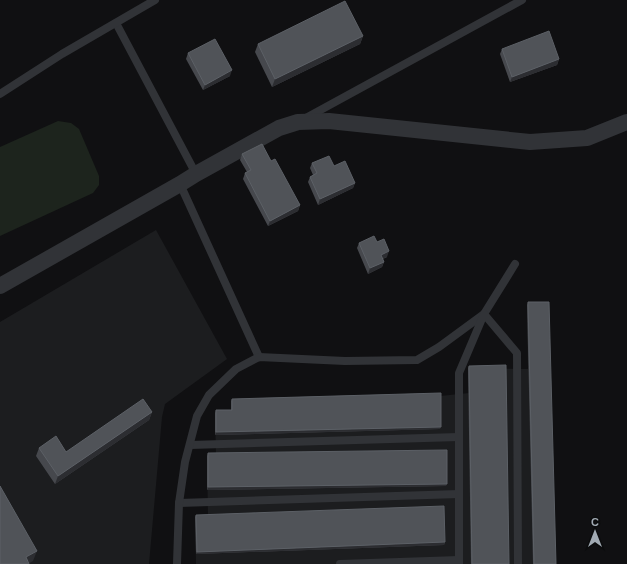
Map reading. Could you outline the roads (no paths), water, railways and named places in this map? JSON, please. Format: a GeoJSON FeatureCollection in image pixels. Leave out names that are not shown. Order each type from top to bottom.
{"type":"FeatureCollection","features":[{"type":"Feature","properties":{"kind":"street"},"geometry":{"type":"LineString","coordinates":[[0,286],[279,128],[298,122],[329,122],[530,142],[587,138],[627,122]]}},
{"type":"Feature","properties":{"kind":"lane"},"geometry":{"type":"LineString","coordinates":[[0,94],[62,54],[155,0]]}},
{"type":"Feature","properties":{"kind":"lane"},"geometry":{"type":"LineString","coordinates":[[298,122],[522,0]]}},
{"type":"Feature","properties":{"kind":"lane"},"geometry":{"type":"LineString","coordinates":[[116,22],[196,174]]}},
{"type":"Feature","properties":{"kind":"lane"},"geometry":{"type":"LineString","coordinates":[[180,184],[259,357]]}},
{"type":"Feature","properties":{"kind":"lane"},"geometry":{"type":"LineString","coordinates":[[340,564],[459,562],[459,373],[484,314],[515,264]]}},
{"type":"Feature","properties":{"kind":"lane"},"geometry":{"type":"LineString","coordinates":[[177,564],[179,503],[185,462],[197,416],[209,395],[236,369],[259,357],[345,361],[417,360],[439,347],[484,314]]}},
{"type":"Feature","properties":{"kind":"lane"},"geometry":{"type":"LineString","coordinates":[[484,314],[517,353],[518,564]]}},
{"type":"Feature","properties":{"kind":"lane"},"geometry":{"type":"LineString","coordinates":[[190,445],[459,437]]}},
{"type":"Feature","properties":{"kind":"lane"},"geometry":{"type":"LineString","coordinates":[[179,503],[459,494]]}}]}
